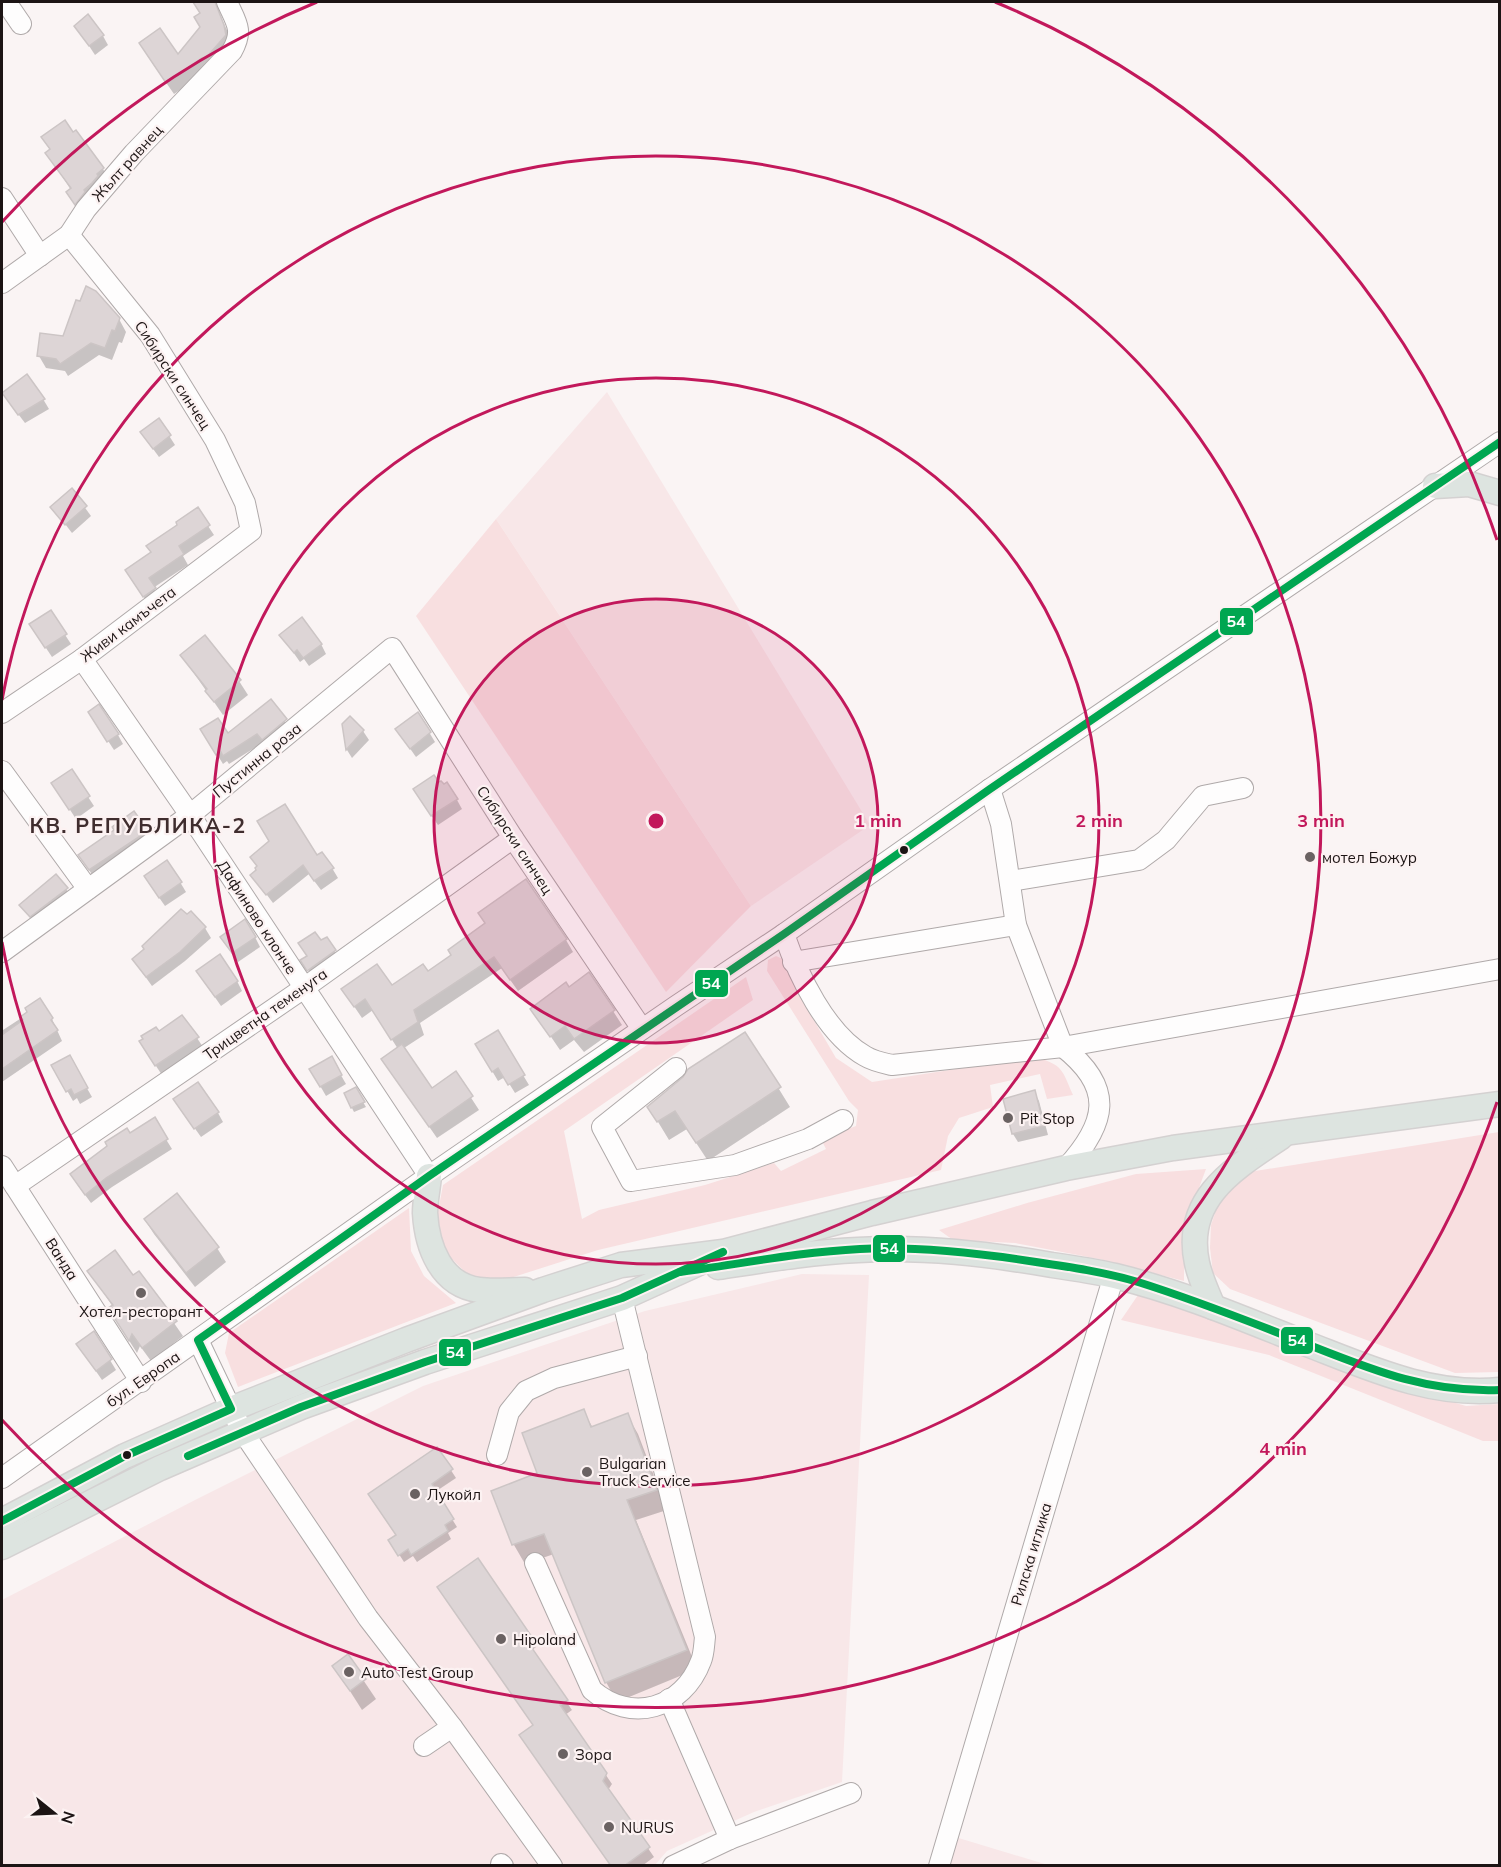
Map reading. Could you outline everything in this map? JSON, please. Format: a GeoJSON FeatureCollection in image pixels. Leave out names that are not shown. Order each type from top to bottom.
{"type":"FeatureCollection","features":[{"type":"Feature","properties":{"kind":"main road"},"geometry":{"type":"LineString","coordinates":[[1435,486],[1469,484],[1500,493]]}},
{"type":"Feature","properties":{"kind":"main road"},"geometry":{"type":"LineString","coordinates":[[2,1521],[125,1456],[231,1409],[395,1344],[543,1290],[621,1265],[723,1252],[883,1210],[1066,1168],[1173,1148],[1500,1104]]}},
{"type":"Feature","properties":{"kind":"main road"},"geometry":{"type":"LineString","coordinates":[[1213,1307],[1197,1264],[1195,1245],[1197,1221],[1205,1202],[1219,1183],[1236,1167],[1287,1133]]}},
{"type":"Feature","properties":{"kind":"main road"},"geometry":{"type":"LineString","coordinates":[[429,1176],[425,1212],[430,1242],[439,1266],[456,1281],[478,1290],[543,1290]]}},
{"type":"Feature","properties":{"kind":"main road"},"geometry":{"type":"LineString","coordinates":[[680,1272],[834,1251],[934,1249],[1010,1257],[1114,1275],[1213,1307],[1360,1365],[1416,1383],[1473,1393],[1500,1390]]}},
{"type":"Feature","properties":{"kind":"main road"},"geometry":{"type":"LineString","coordinates":[[2,1547],[160,1468],[301,1407],[425,1362],[622,1298],[723,1252]]}},
{"type":"Feature","properties":{"kind":"street"},"geometry":{"type":"LineString","coordinates":[[6,2],[21,24]]}},
{"type":"Feature","properties":{"kind":"street","name":"Жълт равнец"},"geometry":{"type":"LineString","coordinates":[[2,283],[69,235],[86,209],[134,153],[232,51],[238,41],[240,30],[228,2]]}},
{"type":"Feature","properties":{"kind":"street"},"geometry":{"type":"LineString","coordinates":[[2,198],[40,256]]}},
{"type":"Feature","properties":{"kind":"street","name":"Сибирски синчец"},"geometry":{"type":"LineString","coordinates":[[69,235],[150,335],[216,440],[245,503],[251,531]]}},
{"type":"Feature","properties":{"kind":"street","name":"бул. Европа"},"geometry":{"type":"LineString","coordinates":[[2,1478],[141,1382],[429,1176],[784,934],[990,789],[1500,442]]}},
{"type":"Feature","properties":{"kind":"street","name":"Живи камъчета"},"geometry":{"type":"LineString","coordinates":[[2,713],[82,659],[251,531]]}},
{"type":"Feature","properties":{"kind":"street","name":"Сибирски синчец"},"geometry":{"type":"LineString","coordinates":[[392,648],[513,838],[642,1029]]}},
{"type":"Feature","properties":{"kind":"street","name":"Пустинна роза"},"geometry":{"type":"LineString","coordinates":[[2,952],[190,815],[392,648]]}},
{"type":"Feature","properties":{"kind":"street","name":"Дафиново клонче"},"geometry":{"type":"LineString","coordinates":[[82,659],[190,815],[429,1176]]}},
{"type":"Feature","properties":{"kind":"street"},"geometry":{"type":"LineString","coordinates":[[2,771],[88,889]]}},
{"type":"Feature","properties":{"kind":"street"},"geometry":{"type":"LineString","coordinates":[[1011,881],[1139,860],[1166,840],[1203,796],[1243,788]]}},
{"type":"Feature","properties":{"kind":"street"},"geometry":{"type":"LineString","coordinates":[[990,789],[1001,824],[1016,925],[1064,1047],[1089,1071],[1101,1101],[1095,1130],[1066,1168]]}},
{"type":"Feature","properties":{"kind":"street","name":"Трицветна теменуга"},"geometry":{"type":"LineString","coordinates":[[15,1186],[304,988],[513,838]]}},
{"type":"Feature","properties":{"kind":"street"},"geometry":{"type":"LineString","coordinates":[[793,962],[1016,925]]}},
{"type":"Feature","properties":{"kind":"street"},"geometry":{"type":"LineString","coordinates":[[784,934],[793,962],[833,1026],[849,1044],[867,1057],[892,1065],[1064,1047],[1500,969]]}},
{"type":"Feature","properties":{"kind":"street"},"geometry":{"type":"LineString","coordinates":[[676,1068],[602,1127],[631,1181],[735,1165],[808,1139],[843,1120]]}},
{"type":"Feature","properties":{"kind":"street","name":"Ванда"},"geometry":{"type":"LineString","coordinates":[[2,1166],[141,1382]]}},
{"type":"Feature","properties":{"kind":"street","name":"Рилска иглика"},"geometry":{"type":"LineString","coordinates":[[939,1866],[1114,1275]]}},
{"type":"Feature","properties":{"kind":"street"},"geometry":{"type":"LineString","coordinates":[[535,1563],[592,1690],[603,1700],[630,1708],[648,1709],[680,1694],[689,1683],[701,1660],[705,1637],[622,1298]]}},
{"type":"Feature","properties":{"kind":"street"},"geometry":{"type":"LineString","coordinates":[[198,1340],[243,1432],[368,1618],[452,1727],[552,1866]]}},
{"type":"Feature","properties":{"kind":"street"},"geometry":{"type":"LineString","coordinates":[[497,1455],[509,1412],[526,1391],[554,1378],[637,1356]]}},
{"type":"Feature","properties":{"kind":"street"},"geometry":{"type":"LineString","coordinates":[[669,1699],[730,1839]]}},
{"type":"Feature","properties":{"kind":"street"},"geometry":{"type":"LineString","coordinates":[[424,1746],[452,1727]]}},
{"type":"Feature","properties":{"kind":"street"},"geometry":{"type":"LineString","coordinates":[[673,1866],[730,1839],[851,1793]]}},
{"type":"Feature","properties":{"kind":"shaded area"},"geometry":{"type":"Polygon","coordinates":[[[607,392],[870,825],[751,906],[496,519],[607,392]]]}},
{"type":"Feature","properties":{"kind":"shaded area"},"geometry":{"type":"Polygon","coordinates":[[[496,519],[751,906],[666,992],[416,616],[496,519]]]}},
{"type":"Feature","properties":{"kind":"shaded area"},"geometry":{"type":"Polygon","coordinates":[[[776,956],[785,960],[809,1012],[836,1058],[872,1082],[1034,1057],[1051,1062],[1060,1069],[1073,1095],[1047,1099],[1040,1074],[990,1085],[993,1107],[959,1118],[948,1136],[941,1170],[598,1250],[498,1282],[468,1275],[444,1251],[436,1222],[443,1185],[746,977],[753,1000],[564,1131],[582,1219],[599,1210],[705,1185],[774,1163],[781,1171],[826,1149],[821,1139],[856,1126],[858,1110],[849,1101],[767,971],[768,960],[776,956]]]}},
{"type":"Feature","properties":{"kind":"shaded area"},"geometry":{"type":"Polygon","coordinates":[[[1499,1132],[1499,1372],[1455,1373],[1230,1289],[1213,1273],[1210,1248],[1211,1225],[1220,1198],[1249,1172],[1499,1132]]]}},
{"type":"Feature","properties":{"kind":"shaded area"},"geometry":{"type":"Polygon","coordinates":[[[1206,1169],[1189,1224],[1184,1281],[1099,1259],[1015,1243],[953,1240],[939,1230],[1027,1203],[1136,1174],[1206,1169]]]}},
{"type":"Feature","properties":{"kind":"shaded area"},"geometry":{"type":"Polygon","coordinates":[[[409,1208],[411,1251],[424,1276],[456,1303],[238,1387],[225,1353],[229,1333],[409,1208]]]}},
{"type":"Feature","properties":{"kind":"shaded area"},"geometry":{"type":"Polygon","coordinates":[[[802,1274],[869,1275],[842,1782],[754,1812],[667,1851],[655,1865],[2,1866],[2,1600],[423,1386],[645,1311],[802,1274]]]}},
{"type":"Feature","properties":{"kind":"shaded area"},"geometry":{"type":"Polygon","coordinates":[[[1138,1295],[1166,1301],[1373,1379],[1466,1406],[1499,1404],[1499,1441],[1483,1441],[1269,1355],[1121,1320],[1138,1295]]]}},
{"type":"Feature","properties":{"kind":"shaded area"},"geometry":{"type":"Polygon","coordinates":[[[952,1836],[1048,1865],[943,1866],[952,1836]]]}},
{"type":"Feature","properties":{"kind":"building"},"geometry":{"type":"Polygon","coordinates":[[[193,2],[215,2],[226,35],[204,60],[202,58],[166,83],[139,43],[160,28],[178,54],[200,27],[194,17],[200,13],[193,2]]]}},
{"type":"Feature","properties":{"kind":"building"},"geometry":{"type":"Polygon","coordinates":[[[88,14],[104,35],[89,46],[74,26],[88,14]]]}},
{"type":"Feature","properties":{"kind":"building"},"geometry":{"type":"Polygon","coordinates":[[[65,120],[73,132],[76,130],[104,168],[84,190],[85,192],[75,205],[66,192],[71,188],[45,153],[50,149],[41,137],[65,120]]]}},
{"type":"Feature","properties":{"kind":"building"},"geometry":{"type":"Polygon","coordinates":[[[86,286],[96,291],[120,318],[105,348],[91,343],[60,364],[56,359],[37,356],[40,333],[63,336],[76,300],[80,301],[86,286]]]}},
{"type":"Feature","properties":{"kind":"building"},"geometry":{"type":"Polygon","coordinates":[[[27,374],[45,399],[18,415],[2,393],[27,374]]]}},
{"type":"Feature","properties":{"kind":"building"},"geometry":{"type":"Polygon","coordinates":[[[159,418],[171,435],[153,449],[140,432],[159,418]]]}},
{"type":"Feature","properties":{"kind":"building"},"geometry":{"type":"Polygon","coordinates":[[[72,488],[87,506],[65,525],[50,507],[72,488]]]}},
{"type":"Feature","properties":{"kind":"building"},"geometry":{"type":"Polygon","coordinates":[[[198,507],[210,525],[179,546],[184,554],[149,578],[156,588],[143,597],[125,570],[151,552],[146,546],[177,525],[176,522],[198,507]]]}},
{"type":"Feature","properties":{"kind":"building"},"geometry":{"type":"Polygon","coordinates":[[[51,610],[67,634],[45,648],[29,624],[51,610]]]}},
{"type":"Feature","properties":{"kind":"building"},"geometry":{"type":"Polygon","coordinates":[[[302,617],[322,644],[303,658],[297,650],[294,653],[279,635],[302,617]]]}},
{"type":"Feature","properties":{"kind":"building"},"geometry":{"type":"Polygon","coordinates":[[[205,635],[241,680],[214,702],[205,691],[207,689],[180,655],[205,635]]]}},
{"type":"Feature","properties":{"kind":"building"},"geometry":{"type":"Polygon","coordinates":[[[271,699],[287,719],[262,740],[257,734],[223,756],[221,752],[216,755],[200,729],[218,718],[228,733],[271,699]]]}},
{"type":"Feature","properties":{"kind":"building"},"geometry":{"type":"Polygon","coordinates":[[[99,704],[119,734],[107,742],[88,712],[99,704]]]}},
{"type":"Feature","properties":{"kind":"building"},"geometry":{"type":"Polygon","coordinates":[[[418,712],[431,732],[410,749],[395,729],[418,712]]]}},
{"type":"Feature","properties":{"kind":"building"},"geometry":{"type":"Polygon","coordinates":[[[350,716],[364,730],[346,750],[342,724],[350,716]]]}},
{"type":"Feature","properties":{"kind":"building"},"geometry":{"type":"Polygon","coordinates":[[[72,769],[90,796],[69,810],[51,783],[72,769]]]}},
{"type":"Feature","properties":{"kind":"building"},"geometry":{"type":"Polygon","coordinates":[[[434,775],[439,782],[444,784],[447,782],[458,799],[431,816],[413,789],[434,775]]]}},
{"type":"Feature","properties":{"kind":"building"},"geometry":{"type":"Polygon","coordinates":[[[285,804],[317,855],[322,852],[334,868],[314,881],[303,865],[266,895],[250,875],[257,866],[250,857],[269,841],[257,821],[285,804]]]}},
{"type":"Feature","properties":{"kind":"building"},"geometry":{"type":"Polygon","coordinates":[[[134,811],[148,831],[89,870],[78,855],[114,830],[112,827],[134,811]]]}},
{"type":"Feature","properties":{"kind":"building"},"geometry":{"type":"Polygon","coordinates":[[[167,860],[182,882],[159,898],[144,876],[167,860]]]}},
{"type":"Feature","properties":{"kind":"building"},"geometry":{"type":"Polygon","coordinates":[[[56,874],[68,888],[30,917],[19,905],[56,874]]]}},
{"type":"Feature","properties":{"kind":"building"},"geometry":{"type":"Polygon","coordinates":[[[526,879],[567,939],[510,980],[494,957],[414,1010],[418,1022],[391,1040],[365,999],[354,1007],[341,989],[377,964],[392,985],[423,964],[428,971],[451,955],[448,950],[485,923],[478,913],[526,879]]]}},
{"type":"Feature","properties":{"kind":"building"},"geometry":{"type":"Polygon","coordinates":[[[181,909],[187,914],[191,911],[206,927],[180,952],[146,977],[132,959],[144,949],[142,946],[181,909]]]}},
{"type":"Feature","properties":{"kind":"building"},"geometry":{"type":"Polygon","coordinates":[[[245,919],[256,937],[232,953],[220,937],[245,919]]]}},
{"type":"Feature","properties":{"kind":"building"},"geometry":{"type":"Polygon","coordinates":[[[315,932],[321,940],[327,937],[336,950],[307,971],[300,960],[307,956],[298,943],[315,932]]]}},
{"type":"Feature","properties":{"kind":"building"},"geometry":{"type":"Polygon","coordinates":[[[220,954],[238,981],[215,997],[196,971],[220,954]]]}},
{"type":"Feature","properties":{"kind":"building"},"geometry":{"type":"Polygon","coordinates":[[[589,972],[615,1010],[574,1039],[565,1026],[550,1037],[530,1009],[566,982],[569,987],[589,972]]]}},
{"type":"Feature","properties":{"kind":"building"},"geometry":{"type":"Polygon","coordinates":[[[40,998],[58,1030],[2,1069],[2,1035],[23,1020],[20,1017],[27,1012],[25,1008],[40,998]]]}},
{"type":"Feature","properties":{"kind":"building"},"geometry":{"type":"Polygon","coordinates":[[[182,1015],[199,1037],[155,1066],[139,1041],[143,1039],[141,1036],[156,1027],[159,1031],[182,1015]]]}},
{"type":"Feature","properties":{"kind":"building"},"geometry":{"type":"Polygon","coordinates":[[[498,1030],[525,1075],[508,1085],[498,1068],[492,1072],[475,1044],[498,1030]]]}},
{"type":"Feature","properties":{"kind":"building"},"geometry":{"type":"Polygon","coordinates":[[[745,1032],[781,1087],[696,1143],[675,1111],[657,1122],[647,1107],[683,1077],[688,1069],[745,1032]]]}},
{"type":"Feature","properties":{"kind":"building"},"geometry":{"type":"Polygon","coordinates":[[[402,1044],[432,1088],[456,1071],[473,1096],[429,1127],[381,1059],[402,1044]]]}},
{"type":"Feature","properties":{"kind":"building"},"geometry":{"type":"Polygon","coordinates":[[[70,1055],[88,1088],[74,1095],[71,1089],[66,1092],[51,1065],[70,1055]]]}},
{"type":"Feature","properties":{"kind":"building"},"geometry":{"type":"Polygon","coordinates":[[[332,1056],[342,1075],[320,1087],[309,1069],[332,1056]]]}},
{"type":"Feature","properties":{"kind":"building"},"geometry":{"type":"Polygon","coordinates":[[[198,1082],[219,1112],[194,1129],[173,1099],[198,1082]]]}},
{"type":"Feature","properties":{"kind":"building"},"geometry":{"type":"Polygon","coordinates":[[[356,1087],[365,1102],[351,1108],[344,1093],[356,1087]]]}},
{"type":"Feature","properties":{"kind":"building"},"geometry":{"type":"Polygon","coordinates":[[[1035,1090],[1044,1126],[1012,1134],[1003,1099],[1035,1090]]]}},
{"type":"Feature","properties":{"kind":"building"},"geometry":{"type":"Polygon","coordinates":[[[155,1117],[168,1139],[106,1178],[85,1195],[70,1174],[107,1146],[105,1142],[127,1128],[130,1133],[155,1117]]]}},
{"type":"Feature","properties":{"kind":"building"},"geometry":{"type":"Polygon","coordinates":[[[177,1193],[219,1247],[186,1273],[144,1219],[177,1193]]]}},
{"type":"Feature","properties":{"kind":"building"},"geometry":{"type":"Polygon","coordinates":[[[115,1250],[133,1275],[139,1271],[177,1321],[142,1348],[132,1334],[129,1341],[108,1308],[113,1305],[87,1271],[115,1250]]]}},
{"type":"Feature","properties":{"kind":"building"},"geometry":{"type":"Polygon","coordinates":[[[94,1331],[112,1359],[96,1371],[76,1344],[94,1331]]]}},
{"type":"Feature","properties":{"kind":"building"},"geometry":{"type":"Polygon","coordinates":[[[584,1409],[591,1427],[628,1413],[657,1490],[627,1500],[687,1650],[605,1683],[544,1534],[512,1545],[491,1491],[537,1473],[522,1433],[584,1409]]]}},
{"type":"Feature","properties":{"kind":"building"},"geometry":{"type":"Polygon","coordinates":[[[437,1447],[453,1469],[432,1484],[454,1519],[445,1525],[448,1531],[411,1555],[408,1549],[398,1556],[388,1540],[396,1535],[368,1494],[437,1447]]]}},
{"type":"Feature","properties":{"kind":"building"},"geometry":{"type":"Polygon","coordinates":[[[478,1558],[532,1637],[527,1641],[568,1700],[560,1705],[607,1773],[603,1781],[650,1847],[624,1866],[611,1866],[519,1735],[533,1725],[437,1587],[478,1558]]]}},
{"type":"Feature","properties":{"kind":"building","name":"Auto Test Group"},"geometry":{"type":"Polygon","coordinates":[[[348,1654],[366,1679],[350,1691],[332,1666],[348,1654]]]}},
{"type":"Feature","properties":{"kind":"transit line","name":"54"},"geometry":{"type":"LineString","coordinates":[[2,1521],[125,1456],[231,1409],[198,1340],[429,1176],[784,934],[990,789],[1500,442]]}},
{"type":"Feature","properties":{"kind":"transit line","name":"54"},"geometry":{"type":"LineString","coordinates":[[680,1272],[792,1255],[882,1248],[926,1249],[1014,1259],[1087,1270],[1138,1282],[1397,1377],[1446,1387],[1500,1390]]}},
{"type":"Feature","properties":{"kind":"transit line","name":"54"},"geometry":{"type":"LineString","coordinates":[[188,1456],[301,1407],[425,1362],[622,1298],[723,1252]]}},
{"type":"Feature","properties":{"kind":"place","name":"мотел Божур"},"geometry":{"type":"Point","coordinates":[1310,857]}},
{"type":"Feature","properties":{"kind":"place","name":"Pit Stop"},"geometry":{"type":"Point","coordinates":[1008,1118]}},
{"type":"Feature","properties":{"kind":"place","name":"Хотел-ресторант"},"geometry":{"type":"Point","coordinates":[141,1293]}},
{"type":"Feature","properties":{"kind":"place","name":"Bulgarian Truck Service"},"geometry":{"type":"Point","coordinates":[587,1472]}},
{"type":"Feature","properties":{"kind":"place","name":"Лукойл"},"geometry":{"type":"Point","coordinates":[415,1494]}},
{"type":"Feature","properties":{"kind":"place","name":"Hipoland"},"geometry":{"type":"Point","coordinates":[501,1639]}},
{"type":"Feature","properties":{"kind":"place","name":"Auto Test Group"},"geometry":{"type":"Point","coordinates":[349,1672]}},
{"type":"Feature","properties":{"kind":"place","name":"Зора"},"geometry":{"type":"Point","coordinates":[563,1754]}},
{"type":"Feature","properties":{"kind":"place","name":"NURUS"},"geometry":{"type":"Point","coordinates":[609,1827]}},
{"type":"Feature","properties":{"kind":"district","name":"КВ. РЕПУБЛИКА-2"},"geometry":{"type":"Point","coordinates":[138,825]}}]}
